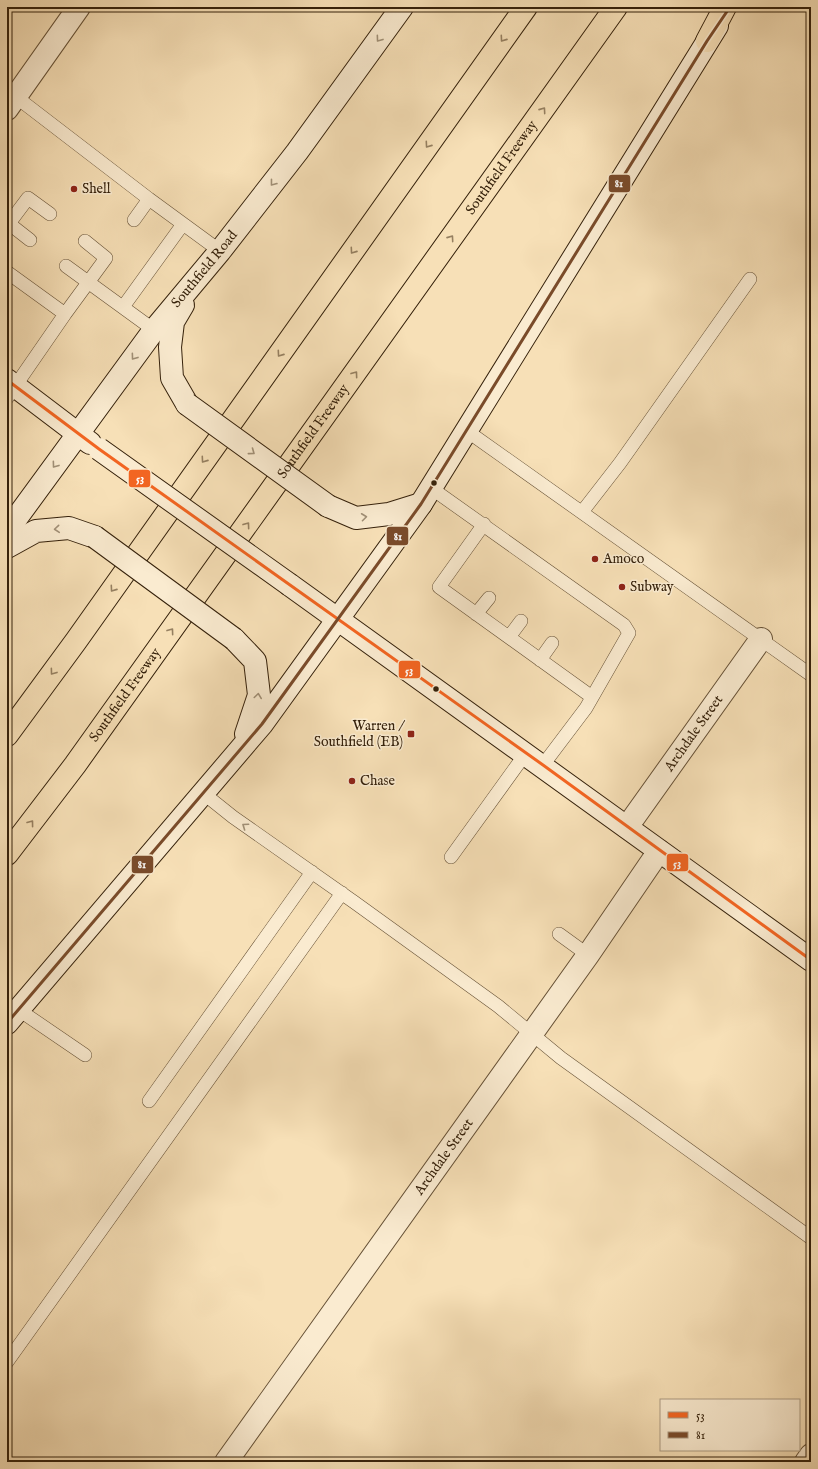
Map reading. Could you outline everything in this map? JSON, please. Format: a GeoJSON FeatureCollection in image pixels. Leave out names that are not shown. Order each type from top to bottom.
{"type":"FeatureCollection","features":[{"type":"Feature","properties":{"kind":"highway"},"geometry":{"type":"LineString","coordinates":[[7,734],[76,641],[526,7]]}},
{"type":"Feature","properties":{"kind":"highway","name":"Southfield Freeway"},"geometry":{"type":"LineString","coordinates":[[7,854],[89,746],[616,7]]}},
{"type":"Feature","properties":{"kind":"highway"},"geometry":{"type":"LineString","coordinates":[[707,41],[726,7]]}},
{"type":"Feature","properties":{"kind":"main road"},"geometry":{"type":"LineString","coordinates":[[10,98],[79,7]]}},
{"type":"Feature","properties":{"kind":"main road","name":"Southfield Road"},"geometry":{"type":"LineString","coordinates":[[9,525],[154,330],[220,251],[297,152],[402,7]]}},
{"type":"Feature","properties":{"kind":"main road"},"geometry":{"type":"LineString","coordinates":[[13,1016],[262,724],[426,496],[707,41],[730,7]]}},
{"type":"Feature","properties":{"kind":"main road"},"geometry":{"type":"LineString","coordinates":[[202,273],[174,322],[170,347],[172,378],[187,404],[328,506],[356,518],[389,514],[426,496]]}},
{"type":"Feature","properties":{"kind":"main road"},"geometry":{"type":"LineString","coordinates":[[10,388],[78,434],[338,619],[811,960]]}},
{"type":"Feature","properties":{"kind":"main road"},"geometry":{"type":"LineString","coordinates":[[7,547],[36,531],[69,528],[95,537],[234,639],[255,661],[259,695],[242,747]]}},
{"type":"Feature","properties":{"kind":"main road","name":"Archdale Street"},"geometry":{"type":"LineString","coordinates":[[627,827],[761,639]]}},
{"type":"Feature","properties":{"kind":"main road","name":"Archdale Street"},"geometry":{"type":"LineString","coordinates":[[226,1462],[588,955],[659,851]]}},
{"type":"Feature","properties":{"kind":"main road"},"geometry":{"type":"LineString","coordinates":[[806,1462],[811,1455]]}},
{"type":"Feature","properties":{"kind":"lane"},"geometry":{"type":"LineString","coordinates":[[10,98],[220,251]]}},
{"type":"Feature","properties":{"kind":"lane"},"geometry":{"type":"LineString","coordinates":[[30,240],[8,223],[28,198],[50,214]]}},
{"type":"Feature","properties":{"kind":"lane"},"geometry":{"type":"LineString","coordinates":[[134,220],[149,200]]}},
{"type":"Feature","properties":{"kind":"lane"},"geometry":{"type":"LineString","coordinates":[[123,307],[183,224]]}},
{"type":"Feature","properties":{"kind":"lane"},"geometry":{"type":"LineString","coordinates":[[10,388],[110,253],[85,241]]}},
{"type":"Feature","properties":{"kind":"lane"},"geometry":{"type":"LineString","coordinates":[[66,266],[154,330]]}},
{"type":"Feature","properties":{"kind":"lane"},"geometry":{"type":"LineString","coordinates":[[7,272],[65,314]]}},
{"type":"Feature","properties":{"kind":"lane"},"geometry":{"type":"LineString","coordinates":[[582,512],[620,463],[750,280]]}},
{"type":"Feature","properties":{"kind":"lane"},"geometry":{"type":"LineString","coordinates":[[467,431],[811,675]]}},
{"type":"Feature","properties":{"kind":"lane"},"geometry":{"type":"LineString","coordinates":[[426,496],[484,524],[519,557],[580,601],[624,625],[629,633],[592,697],[534,759],[451,857]]}},
{"type":"Feature","properties":{"kind":"lane"},"geometry":{"type":"LineString","coordinates":[[484,524],[439,587],[592,697]]}},
{"type":"Feature","properties":{"kind":"lane"},"geometry":{"type":"LineString","coordinates":[[476,614],[489,598]]}},
{"type":"Feature","properties":{"kind":"lane"},"geometry":{"type":"LineString","coordinates":[[509,637],[521,621]]}},
{"type":"Feature","properties":{"kind":"lane"},"geometry":{"type":"LineString","coordinates":[[540,660],[552,643]]}},
{"type":"Feature","properties":{"kind":"lane"},"geometry":{"type":"LineString","coordinates":[[203,793],[233,817],[342,893],[498,1006],[561,1058],[811,1238]]}},
{"type":"Feature","properties":{"kind":"lane"},"geometry":{"type":"LineString","coordinates":[[150,1101],[312,872]]}},
{"type":"Feature","properties":{"kind":"lane"},"geometry":{"type":"LineString","coordinates":[[7,1362],[342,893]]}},
{"type":"Feature","properties":{"kind":"lane"},"geometry":{"type":"LineString","coordinates":[[559,934],[588,955]]}},
{"type":"Feature","properties":{"kind":"lane"},"geometry":{"type":"LineString","coordinates":[[13,1016],[85,1056]]}},
{"type":"Feature","properties":{"kind":"transit line","name":"81"},"geometry":{"type":"LineString","coordinates":[[7,1023],[262,724],[421,504],[707,41],[730,7]]}},
{"type":"Feature","properties":{"kind":"transit line","name":"53"},"geometry":{"type":"LineString","coordinates":[[7,380],[99,449],[543,765],[811,960]]}},
{"type":"Feature","properties":{"kind":"place","name":"Shell"},"geometry":{"type":"Point","coordinates":[74,189]}},
{"type":"Feature","properties":{"kind":"place","name":"Amoco"},"geometry":{"type":"Point","coordinates":[595,559]}},
{"type":"Feature","properties":{"kind":"place","name":"Subway"},"geometry":{"type":"Point","coordinates":[622,587]}},
{"type":"Feature","properties":{"kind":"place","name":"Warren / Southfield (EB)"},"geometry":{"type":"Point","coordinates":[411,734]}},
{"type":"Feature","properties":{"kind":"place","name":"Chase"},"geometry":{"type":"Point","coordinates":[352,781]}}]}
